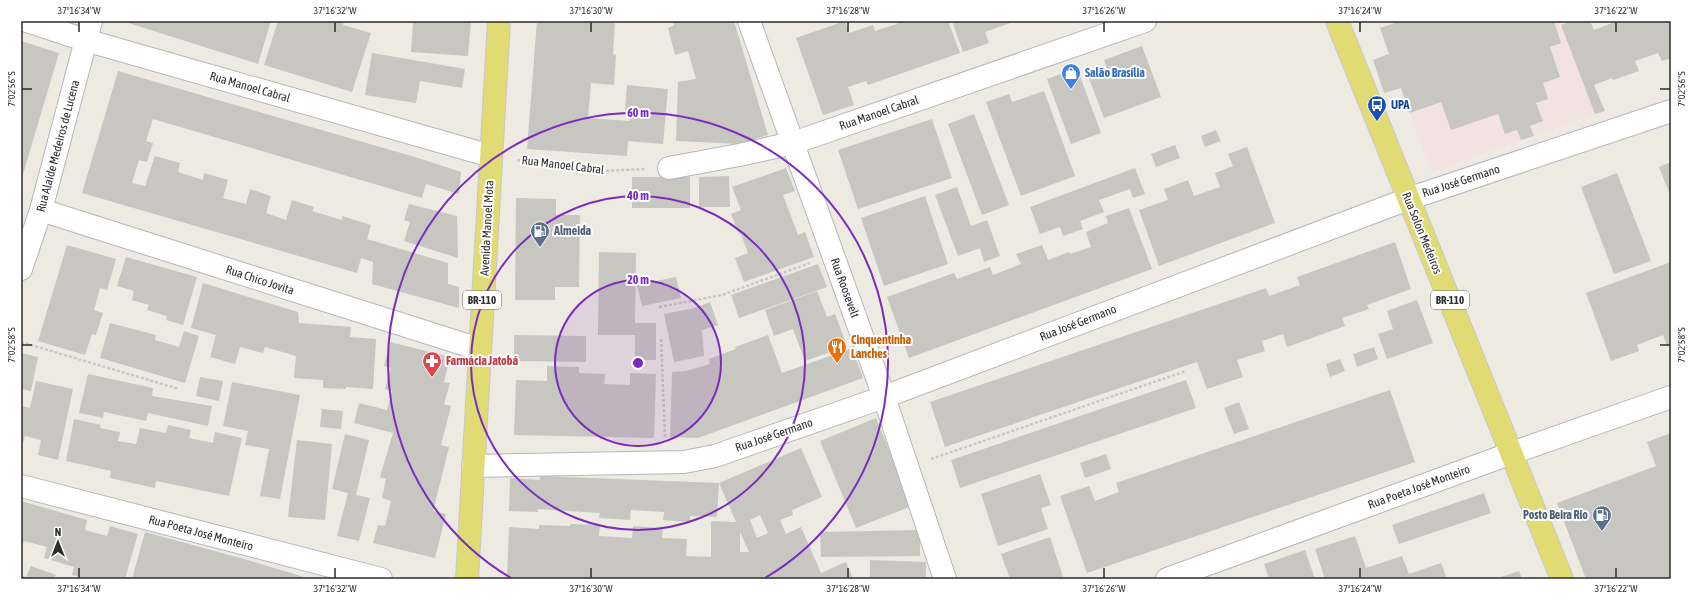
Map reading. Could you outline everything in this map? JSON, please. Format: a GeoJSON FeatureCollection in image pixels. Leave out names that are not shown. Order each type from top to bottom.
{"type":"FeatureCollection","features":[{"type":"Feature","properties":{"kind":"main road","name":"Avenida Manoel Mota"},"geometry":{"type":"LineString","coordinates":[[467,579],[499,21]]}},
{"type":"Feature","properties":{"kind":"main road","name":"Rua Solon Medeiros"},"geometry":{"type":"LineString","coordinates":[[1336,21],[1562,579]]}},
{"type":"Feature","properties":{"kind":"street","name":"Rua Manoel Cabral"},"geometry":{"type":"LineString","coordinates":[[26,21],[88,31],[491,156]]}},
{"type":"Feature","properties":{"kind":"street","name":"Rua Roosevelt"},"geometry":{"type":"LineString","coordinates":[[749,21],[884,397],[945,579]]}},
{"type":"Feature","properties":{"kind":"street","name":"Rua Manoel Cabral"},"geometry":{"type":"LineString","coordinates":[[669,168],[793,143],[1145,21]]}},
{"type":"Feature","properties":{"kind":"street","name":"Rua Alaíde Medeiros de Lucena"},"geometry":{"type":"LineString","coordinates":[[21,269],[41,210],[88,31]]}},
{"type":"Feature","properties":{"kind":"street","name":"Rua José Germano"},"geometry":{"type":"LineString","coordinates":[[473,466],[684,462],[716,456],[884,397],[1408,199],[1671,111]]}},
{"type":"Feature","properties":{"kind":"street","name":"Rua Chico Jovita"},"geometry":{"type":"LineString","coordinates":[[41,210],[480,349]]}},
{"type":"Feature","properties":{"kind":"street","name":"Rua Poeta José Monteiro"},"geometry":{"type":"LineString","coordinates":[[1167,579],[1512,453],[1671,397]]}},
{"type":"Feature","properties":{"kind":"street","name":"Rua Poeta José Monteiro"},"geometry":{"type":"LineString","coordinates":[[21,486],[381,579]]}},
{"type":"Feature","properties":{"kind":"path","name":"Rua Manoel Cabral"},"geometry":{"type":"LineString","coordinates":[[491,156],[600,171],[669,168]]}},
{"type":"Feature","properties":{"kind":"path"},"geometry":{"type":"LineString","coordinates":[[659,307],[722,295],[811,262]]}},
{"type":"Feature","properties":{"kind":"path"},"geometry":{"type":"LineString","coordinates":[[661,339],[665,428]]}},
{"type":"Feature","properties":{"kind":"path"},"geometry":{"type":"LineString","coordinates":[[21,342],[179,389]]}},
{"type":"Feature","properties":{"kind":"path"},"geometry":{"type":"LineString","coordinates":[[908,467],[1186,372]]}},
{"type":"Feature","properties":{"kind":"shaded area"},"geometry":{"type":"Polygon","coordinates":[[[1377,21],[1562,21],[1595,114],[1431,172],[1377,21]]]}},
{"type":"Feature","properties":{"kind":"building"},"geometry":{"type":"Polygon","coordinates":[[[122,21],[271,21],[258,64],[122,21]]]}},
{"type":"Feature","properties":{"kind":"building"},"geometry":{"type":"Polygon","coordinates":[[[278,21],[344,21],[343,25],[371,33],[352,92],[264,65],[278,21]]]}},
{"type":"Feature","properties":{"kind":"building"},"geometry":{"type":"Polygon","coordinates":[[[400,21],[471,21],[468,56],[411,52],[413,23],[400,21]]]}},
{"type":"Feature","properties":{"kind":"building"},"geometry":{"type":"Polygon","coordinates":[[[537,21],[608,21],[615,23],[613,54],[616,55],[614,85],[591,83],[588,118],[630,121],[630,112],[625,111],[627,85],[668,89],[663,144],[628,141],[627,156],[527,149],[537,21]]]}},
{"type":"Feature","properties":{"kind":"building"},"geometry":{"type":"Polygon","coordinates":[[[673,21],[734,21],[768,135],[738,144],[676,141],[678,82],[696,79],[688,51],[675,55],[668,28],[674,25],[673,21]]]}},
{"type":"Feature","properties":{"kind":"building"},"geometry":{"type":"Polygon","coordinates":[[[845,21],[849,33],[873,25],[875,31],[897,24],[896,21],[948,21],[960,53],[868,85],[866,81],[848,87],[854,105],[823,115],[796,38],[845,21]]]}},
{"type":"Feature","properties":{"kind":"building"},"geometry":{"type":"Polygon","coordinates":[[[952,21],[1016,21],[985,32],[989,43],[963,52],[952,21]]]}},
{"type":"Feature","properties":{"kind":"building"},"geometry":{"type":"Polygon","coordinates":[[[1401,21],[1510,21],[1510,23],[1517,21],[1554,21],[1561,43],[1550,47],[1560,77],[1543,83],[1548,99],[1536,103],[1543,121],[1530,126],[1534,136],[1521,140],[1517,130],[1505,134],[1498,114],[1451,130],[1441,102],[1410,113],[1401,88],[1384,93],[1373,60],[1389,54],[1380,28],[1401,21]]]}},
{"type":"Feature","properties":{"kind":"building"},"geometry":{"type":"Polygon","coordinates":[[[1571,21],[1590,21],[1594,30],[1617,21],[1671,21],[1671,58],[1662,61],[1658,53],[1635,61],[1639,71],[1613,80],[1612,78],[1594,85],[1605,111],[1595,114],[1561,25],[1571,21]]]}},
{"type":"Feature","properties":{"kind":"building"},"geometry":{"type":"Polygon","coordinates":[[[21,41],[59,53],[21,181],[21,41]]]}},
{"type":"Feature","properties":{"kind":"building"},"geometry":{"type":"Polygon","coordinates":[[[1142,46],[1161,97],[1104,118],[1088,76],[1107,69],[1104,60],[1142,46]]]}},
{"type":"Feature","properties":{"kind":"building"},"geometry":{"type":"Polygon","coordinates":[[[372,53],[465,69],[462,88],[420,81],[416,103],[365,95],[372,53]]]}},
{"type":"Feature","properties":{"kind":"building"},"geometry":{"type":"Polygon","coordinates":[[[1077,68],[1101,133],[1071,144],[1047,79],[1077,68]]]}},
{"type":"Feature","properties":{"kind":"building"},"geometry":{"type":"Polygon","coordinates":[[[118,71],[415,157],[461,172],[459,194],[426,184],[422,198],[153,119],[146,141],[153,143],[147,162],[139,160],[132,183],[145,186],[155,156],[180,163],[178,172],[203,180],[204,173],[228,180],[223,198],[246,204],[250,189],[271,196],[266,213],[286,220],[292,200],[314,207],[312,211],[342,220],[342,216],[371,225],[367,239],[448,263],[448,284],[459,287],[459,308],[372,284],[373,262],[361,258],[357,273],[82,193],[118,71]]]}},
{"type":"Feature","properties":{"kind":"building"},"geometry":{"type":"Polygon","coordinates":[[[1044,91],[1075,176],[1021,196],[986,102],[1009,94],[1012,102],[1044,91]]]}},
{"type":"Feature","properties":{"kind":"building"},"geometry":{"type":"Polygon","coordinates":[[[974,114],[1009,205],[982,215],[948,124],[974,114]]]}},
{"type":"Feature","properties":{"kind":"building"},"geometry":{"type":"Polygon","coordinates":[[[932,119],[952,178],[858,209],[838,150],[932,119]]]}},
{"type":"Feature","properties":{"kind":"building"},"geometry":{"type":"Polygon","coordinates":[[[1216,130],[1221,141],[1205,147],[1201,136],[1216,130]]]}},
{"type":"Feature","properties":{"kind":"building"},"geometry":{"type":"Polygon","coordinates":[[[1175,145],[1180,158],[1156,167],[1151,154],[1175,145]]]}},
{"type":"Feature","properties":{"kind":"building"},"geometry":{"type":"Polygon","coordinates":[[[1247,147],[1275,223],[1159,266],[1139,210],[1168,200],[1164,189],[1188,180],[1194,196],[1220,187],[1215,173],[1233,166],[1228,154],[1247,147]]]}},
{"type":"Feature","properties":{"kind":"building"},"geometry":{"type":"Polygon","coordinates":[[[1671,162],[1671,197],[1659,167],[1671,162]]]}},
{"type":"Feature","properties":{"kind":"building"},"geometry":{"type":"Polygon","coordinates":[[[786,168],[795,191],[783,195],[798,235],[805,232],[814,257],[744,282],[735,258],[748,253],[731,214],[741,210],[732,187],[786,168]]]}},
{"type":"Feature","properties":{"kind":"building"},"geometry":{"type":"Polygon","coordinates":[[[1135,168],[1145,194],[1133,198],[1130,189],[1099,200],[1104,212],[1080,221],[1083,229],[1063,236],[1060,227],[1040,234],[1030,207],[1135,168]]]}},
{"type":"Feature","properties":{"kind":"building"},"geometry":{"type":"Polygon","coordinates":[[[1617,173],[1651,261],[1614,274],[1581,187],[1617,173]]]}},
{"type":"Feature","properties":{"kind":"building"},"geometry":{"type":"Polygon","coordinates":[[[729,176],[730,207],[699,207],[699,177],[729,176]]]}},
{"type":"Feature","properties":{"kind":"building"},"geometry":{"type":"Polygon","coordinates":[[[632,177],[690,177],[690,208],[632,208],[632,177]]]}},
{"type":"Feature","properties":{"kind":"building"},"geometry":{"type":"Polygon","coordinates":[[[957,187],[971,226],[987,220],[1000,256],[984,262],[980,248],[958,256],[935,195],[957,187]]]}},
{"type":"Feature","properties":{"kind":"building"},"geometry":{"type":"Polygon","coordinates":[[[925,196],[948,264],[884,286],[861,218],[925,196]]]}},
{"type":"Feature","properties":{"kind":"building"},"geometry":{"type":"Polygon","coordinates":[[[516,198],[556,199],[556,215],[580,215],[579,287],[555,287],[555,300],[515,300],[516,198]]]}},
{"type":"Feature","properties":{"kind":"building"},"geometry":{"type":"Polygon","coordinates":[[[409,204],[457,216],[458,258],[404,241],[410,222],[404,220],[409,204]]]}},
{"type":"Feature","properties":{"kind":"building"},"geometry":{"type":"Polygon","coordinates":[[[1129,208],[1152,269],[909,358],[887,297],[954,273],[957,279],[990,267],[993,275],[1021,264],[1016,254],[1042,245],[1048,260],[1069,252],[1070,254],[1091,247],[1086,232],[1108,223],[1106,216],[1129,208]]]}},
{"type":"Feature","properties":{"kind":"building"},"geometry":{"type":"Polygon","coordinates":[[[1395,242],[1411,289],[1367,305],[1369,309],[1342,318],[1345,326],[1287,347],[1283,334],[1262,341],[1265,351],[1237,360],[1243,377],[1207,389],[1197,362],[945,447],[930,402],[1266,288],[1269,296],[1300,285],[1297,277],[1395,242]]]}},
{"type":"Feature","properties":{"kind":"building"},"geometry":{"type":"Polygon","coordinates":[[[67,245],[116,259],[107,290],[100,288],[94,310],[103,313],[96,335],[92,334],[85,355],[38,341],[67,245]]]}},
{"type":"Feature","properties":{"kind":"building"},"geometry":{"type":"Polygon","coordinates":[[[599,252],[636,253],[635,323],[656,323],[656,360],[635,360],[635,335],[598,335],[599,252]]]}},
{"type":"Feature","properties":{"kind":"building"},"geometry":{"type":"Polygon","coordinates":[[[126,257],[197,277],[183,325],[166,320],[167,316],[147,310],[149,305],[132,300],[134,291],[117,286],[126,257]]]}},
{"type":"Feature","properties":{"kind":"building"},"geometry":{"type":"Polygon","coordinates":[[[1671,262],[1671,345],[1667,346],[1663,335],[1637,345],[1639,351],[1611,361],[1586,293],[1671,262]]]}},
{"type":"Feature","properties":{"kind":"building"},"geometry":{"type":"Polygon","coordinates":[[[818,264],[827,287],[739,318],[731,295],[818,264]]]}},
{"type":"Feature","properties":{"kind":"building"},"geometry":{"type":"Polygon","coordinates":[[[676,277],[681,298],[642,306],[637,285],[676,277]]]}},
{"type":"Feature","properties":{"kind":"building"},"geometry":{"type":"Polygon","coordinates":[[[203,283],[298,312],[299,323],[351,327],[350,337],[376,339],[373,389],[346,387],[346,389],[323,388],[323,380],[294,378],[296,356],[265,347],[263,353],[240,347],[235,364],[210,357],[216,335],[191,328],[203,283]]]}},
{"type":"Feature","properties":{"kind":"building"},"geometry":{"type":"Polygon","coordinates":[[[817,291],[827,317],[835,314],[847,346],[805,361],[793,329],[774,336],[765,310],[817,291]]]}},
{"type":"Feature","properties":{"kind":"building"},"geometry":{"type":"Polygon","coordinates":[[[1417,300],[1433,343],[1387,359],[1378,334],[1393,329],[1387,311],[1417,300]]]}},
{"type":"Feature","properties":{"kind":"building"},"geometry":{"type":"Polygon","coordinates":[[[710,302],[718,325],[702,330],[704,356],[674,362],[664,314],[694,308],[710,302]]]}},
{"type":"Feature","properties":{"kind":"building"},"geometry":{"type":"Polygon","coordinates":[[[110,323],[156,335],[155,340],[179,347],[184,331],[199,336],[185,383],[100,358],[110,323]]]}},
{"type":"Feature","properties":{"kind":"building"},"geometry":{"type":"Polygon","coordinates":[[[514,335],[586,336],[586,362],[514,361],[514,335]]]}},
{"type":"Feature","properties":{"kind":"building"},"geometry":{"type":"Polygon","coordinates":[[[768,335],[782,373],[852,348],[863,378],[698,438],[670,437],[672,372],[686,371],[710,364],[709,359],[736,349],[735,347],[768,335]]]}},
{"type":"Feature","properties":{"kind":"building"},"geometry":{"type":"Polygon","coordinates":[[[390,342],[450,357],[444,382],[450,383],[444,404],[451,406],[441,445],[449,447],[433,511],[446,514],[435,558],[373,543],[378,525],[385,526],[391,501],[382,498],[386,479],[380,477],[393,433],[354,423],[359,403],[387,410],[392,391],[385,389],[391,368],[384,366],[390,342]]]}},
{"type":"Feature","properties":{"kind":"building"},"geometry":{"type":"Polygon","coordinates":[[[1374,347],[1378,359],[1357,367],[1353,354],[1374,347]]]}},
{"type":"Feature","properties":{"kind":"building"},"geometry":{"type":"Polygon","coordinates":[[[21,353],[38,357],[31,391],[21,389],[21,353]]]}},
{"type":"Feature","properties":{"kind":"building"},"geometry":{"type":"Polygon","coordinates":[[[1340,359],[1345,371],[1330,377],[1326,364],[1340,359]]]}},
{"type":"Feature","properties":{"kind":"building"},"geometry":{"type":"Polygon","coordinates":[[[547,366],[579,367],[579,373],[605,374],[604,384],[630,385],[630,373],[656,374],[654,438],[514,435],[516,380],[547,381],[547,366]]]}},
{"type":"Feature","properties":{"kind":"building"},"geometry":{"type":"Polygon","coordinates":[[[88,374],[153,388],[152,396],[212,406],[208,426],[148,413],[146,421],[104,412],[103,418],[79,413],[88,374]]]}},
{"type":"Feature","properties":{"kind":"building"},"geometry":{"type":"Polygon","coordinates":[[[200,377],[223,381],[219,401],[196,396],[200,377]]]}},
{"type":"Feature","properties":{"kind":"building"},"geometry":{"type":"Polygon","coordinates":[[[1186,380],[1196,408],[960,488],[951,460],[1186,380]]]}},
{"type":"Feature","properties":{"kind":"building"},"geometry":{"type":"Polygon","coordinates":[[[36,381],[73,389],[58,460],[38,455],[41,440],[25,436],[23,443],[21,443],[21,406],[30,408],[36,381]]]}},
{"type":"Feature","properties":{"kind":"building"},"geometry":{"type":"Polygon","coordinates":[[[232,382],[300,395],[280,499],[260,496],[269,449],[245,445],[248,431],[223,426],[232,382]]]}},
{"type":"Feature","properties":{"kind":"building"},"geometry":{"type":"Polygon","coordinates":[[[1390,390],[1415,462],[1087,573],[1060,496],[1089,486],[1095,501],[1119,492],[1116,483],[1390,390]]]}},
{"type":"Feature","properties":{"kind":"building"},"geometry":{"type":"Polygon","coordinates":[[[1239,402],[1249,429],[1234,434],[1224,408],[1239,402]]]}},
{"type":"Feature","properties":{"kind":"building"},"geometry":{"type":"Polygon","coordinates":[[[322,409],[343,411],[341,429],[320,427],[322,409]]]}},
{"type":"Feature","properties":{"kind":"building"},"geometry":{"type":"Polygon","coordinates":[[[876,418],[912,506],[856,528],[820,441],[876,418]]]}},
{"type":"Feature","properties":{"kind":"building"},"geometry":{"type":"Polygon","coordinates":[[[74,419],[101,425],[100,428],[120,432],[118,441],[136,444],[140,428],[166,433],[168,425],[191,430],[189,438],[213,443],[215,432],[242,438],[229,496],[156,481],[155,488],[110,478],[111,471],[66,461],[74,419]]]}},
{"type":"Feature","properties":{"kind":"building"},"geometry":{"type":"Polygon","coordinates":[[[1671,433],[1671,579],[1586,579],[1557,503],[1656,466],[1647,442],[1671,433]]]}},
{"type":"Feature","properties":{"kind":"building"},"geometry":{"type":"Polygon","coordinates":[[[345,434],[369,440],[356,495],[370,498],[359,541],[337,536],[348,493],[332,489],[345,434]]]}},
{"type":"Feature","properties":{"kind":"building"},"geometry":{"type":"Polygon","coordinates":[[[297,440],[332,444],[325,520],[288,517],[297,440]]]}},
{"type":"Feature","properties":{"kind":"building"},"geometry":{"type":"Polygon","coordinates":[[[801,448],[822,497],[792,510],[793,515],[780,520],[786,534],[801,527],[821,573],[846,562],[853,579],[507,579],[509,527],[539,529],[539,525],[600,525],[599,536],[632,538],[633,526],[663,528],[662,538],[687,539],[686,556],[711,557],[711,521],[736,522],[719,483],[801,448]],[[760,515],[750,520],[757,538],[768,533],[760,515]],[[740,532],[740,552],[749,552],[745,543],[740,532]]]}},
{"type":"Feature","properties":{"kind":"building"},"geometry":{"type":"Polygon","coordinates":[[[1106,454],[1111,469],[1085,478],[1080,463],[1106,454]]]}},
{"type":"Feature","properties":{"kind":"building"},"geometry":{"type":"Polygon","coordinates":[[[1040,474],[1051,505],[1041,508],[1048,529],[998,546],[981,494],[1040,474]]]}},
{"type":"Feature","properties":{"kind":"building"},"geometry":{"type":"Polygon","coordinates":[[[540,476],[719,483],[717,517],[690,516],[690,522],[663,520],[664,512],[631,510],[630,520],[599,518],[600,513],[538,509],[538,512],[509,511],[510,478],[540,480],[540,476]]]}},
{"type":"Feature","properties":{"kind":"building"},"geometry":{"type":"Polygon","coordinates":[[[1484,493],[1491,513],[1399,544],[1392,525],[1484,493]]]}},
{"type":"Feature","properties":{"kind":"building"},"geometry":{"type":"Polygon","coordinates":[[[21,501],[87,520],[85,530],[107,536],[110,526],[138,534],[125,579],[87,579],[72,575],[74,567],[44,558],[47,547],[24,541],[21,550],[21,501]]]}},
{"type":"Feature","properties":{"kind":"building"},"geometry":{"type":"Polygon","coordinates":[[[920,530],[920,556],[821,557],[820,532],[920,530]]]}},
{"type":"Feature","properties":{"kind":"building"},"geometry":{"type":"Polygon","coordinates":[[[145,532],[244,559],[311,579],[132,579],[145,532]]]}},
{"type":"Feature","properties":{"kind":"building"},"geometry":{"type":"Polygon","coordinates":[[[1355,536],[1366,568],[1402,556],[1409,574],[1441,563],[1447,579],[1325,579],[1315,549],[1355,536]]]}},
{"type":"Feature","properties":{"kind":"building"},"geometry":{"type":"Polygon","coordinates":[[[1050,537],[1063,577],[1057,579],[1010,579],[1001,554],[1050,537]]]}},
{"type":"Feature","properties":{"kind":"building"},"geometry":{"type":"Polygon","coordinates":[[[1305,550],[1315,579],[1265,579],[1269,578],[1264,564],[1305,550]]]}},
{"type":"Feature","properties":{"kind":"building"},"geometry":{"type":"Polygon","coordinates":[[[870,560],[926,562],[926,579],[870,579],[870,560]]]}},
{"type":"Feature","properties":{"kind":"building"},"geometry":{"type":"Polygon","coordinates":[[[31,566],[56,575],[54,579],[21,579],[21,575],[26,577],[31,566]]]}},
{"type":"Feature","properties":{"kind":"building"},"geometry":{"type":"Polygon","coordinates":[[[1519,571],[1522,579],[1495,579],[1519,571]]]}},
{"type":"Feature","properties":{"kind":"place","name":"Salão Brasília"},"geometry":{"type":"Point","coordinates":[1071,90]}},
{"type":"Feature","properties":{"kind":"place","name":"UPA"},"geometry":{"type":"Point","coordinates":[1377,122]}},
{"type":"Feature","properties":{"kind":"place","name":"Almeida"},"geometry":{"type":"Point","coordinates":[540,248]}},
{"type":"Feature","properties":{"kind":"place","name":"Cinquentinha Lanches"},"geometry":{"type":"Point","coordinates":[837,364]}},
{"type":"Feature","properties":{"kind":"place","name":"Farmácia Jatobá"},"geometry":{"type":"Point","coordinates":[432,378]}},
{"type":"Feature","properties":{"kind":"place","name":"Posto Beira Rio"},"geometry":{"type":"Point","coordinates":[1602,532]}}]}
